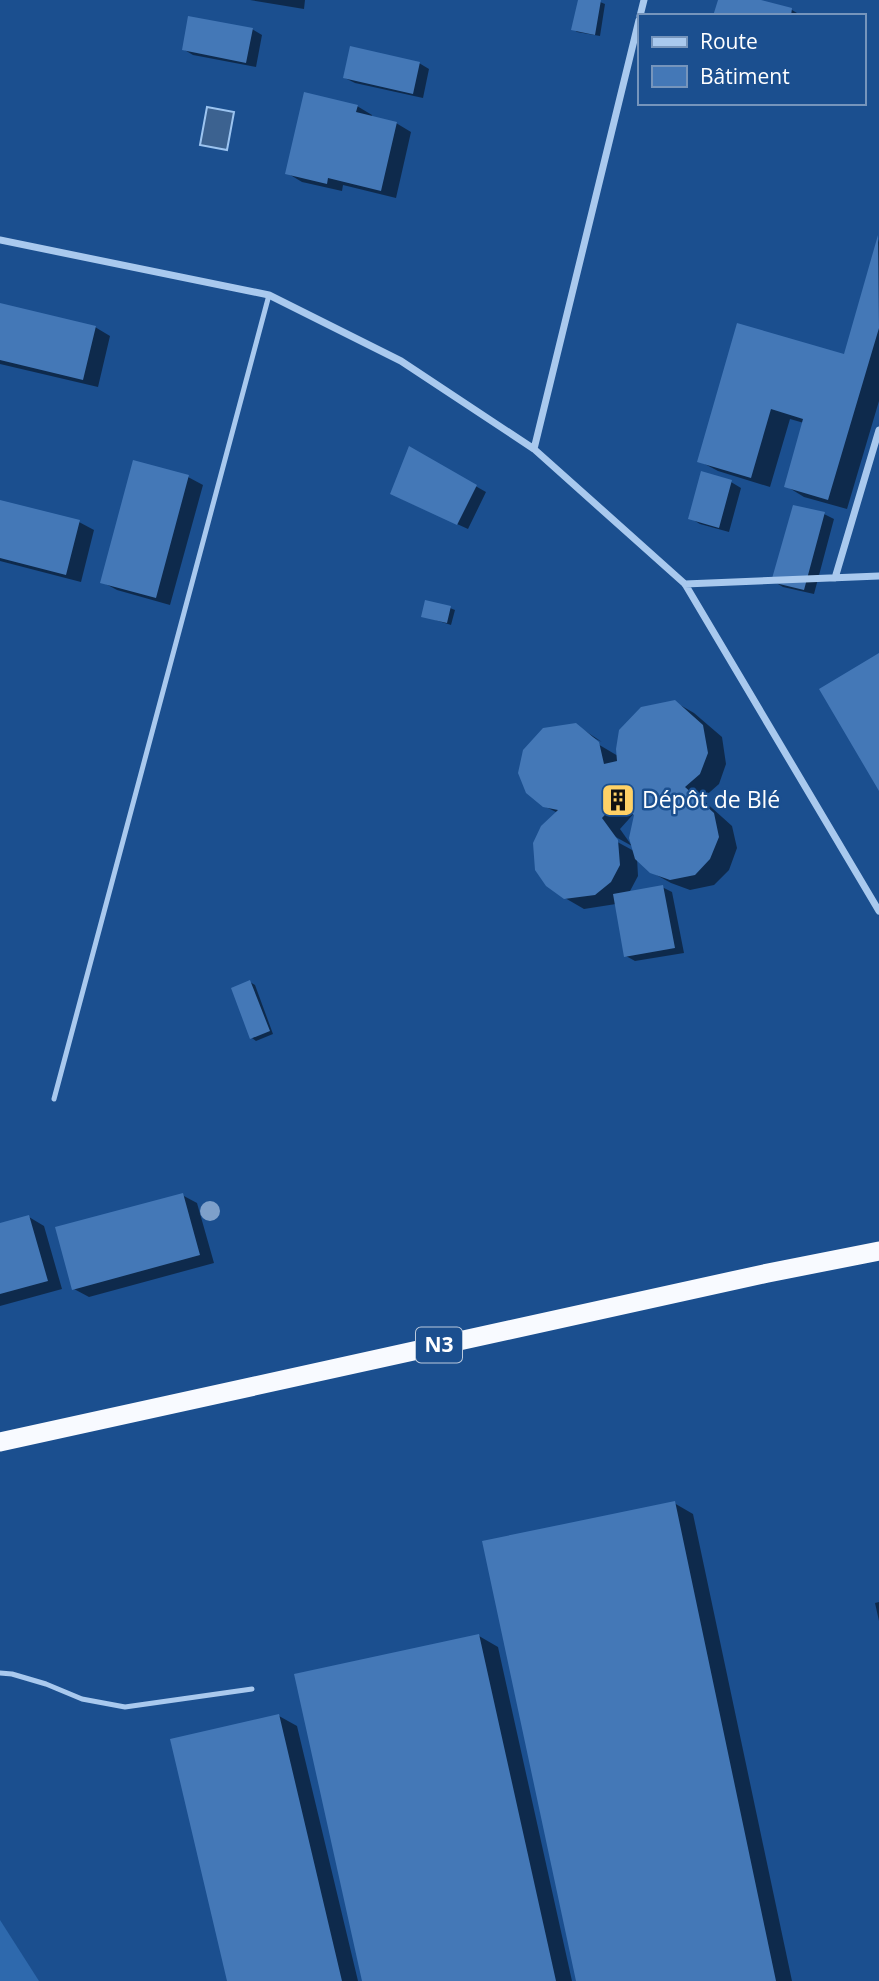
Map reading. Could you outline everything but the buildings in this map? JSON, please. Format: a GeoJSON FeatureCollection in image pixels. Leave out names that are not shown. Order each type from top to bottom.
{"type":"FeatureCollection","features":[{"type":"Feature","properties":{"kind":"highway","name":"N3"},"geometry":{"type":"LineString","coordinates":[[0,1443],[768,1273],[879,1251]]}},
{"type":"Feature","properties":{"kind":"street"},"geometry":{"type":"LineString","coordinates":[[534,449],[638,26]]}},
{"type":"Feature","properties":{"kind":"street"},"geometry":{"type":"LineString","coordinates":[[0,240],[269,295],[401,361],[534,449],[685,584],[879,911]]}},
{"type":"Feature","properties":{"kind":"street"},"geometry":{"type":"LineString","coordinates":[[835,578],[879,430]]}},
{"type":"Feature","properties":{"kind":"street"},"geometry":{"type":"LineString","coordinates":[[685,584],[879,576]]}},
{"type":"Feature","properties":{"kind":"lane"},"geometry":{"type":"LineString","coordinates":[[54,1099],[269,295]]}},
{"type":"Feature","properties":{"kind":"lane"},"geometry":{"type":"LineString","coordinates":[[0,1674],[12,1674],[46,1684],[82,1699],[125,1707],[251,1689]]}},
{"type":"Feature","properties":{"kind":"shaded area"},"geometry":{"type":"Polygon","coordinates":[[[207,107],[234,112],[227,150],[200,145],[207,107]]]}},
{"type":"Feature","properties":{"kind":"shaded area"},"geometry":{"type":"Polygon","coordinates":[[[0,1920],[39,1981],[0,1981],[0,1920]]]}},
{"type":"Feature","properties":{"kind":"place","name":"Dépôt de Blé"},"geometry":{"type":"Point","coordinates":[618,800]}}]}
